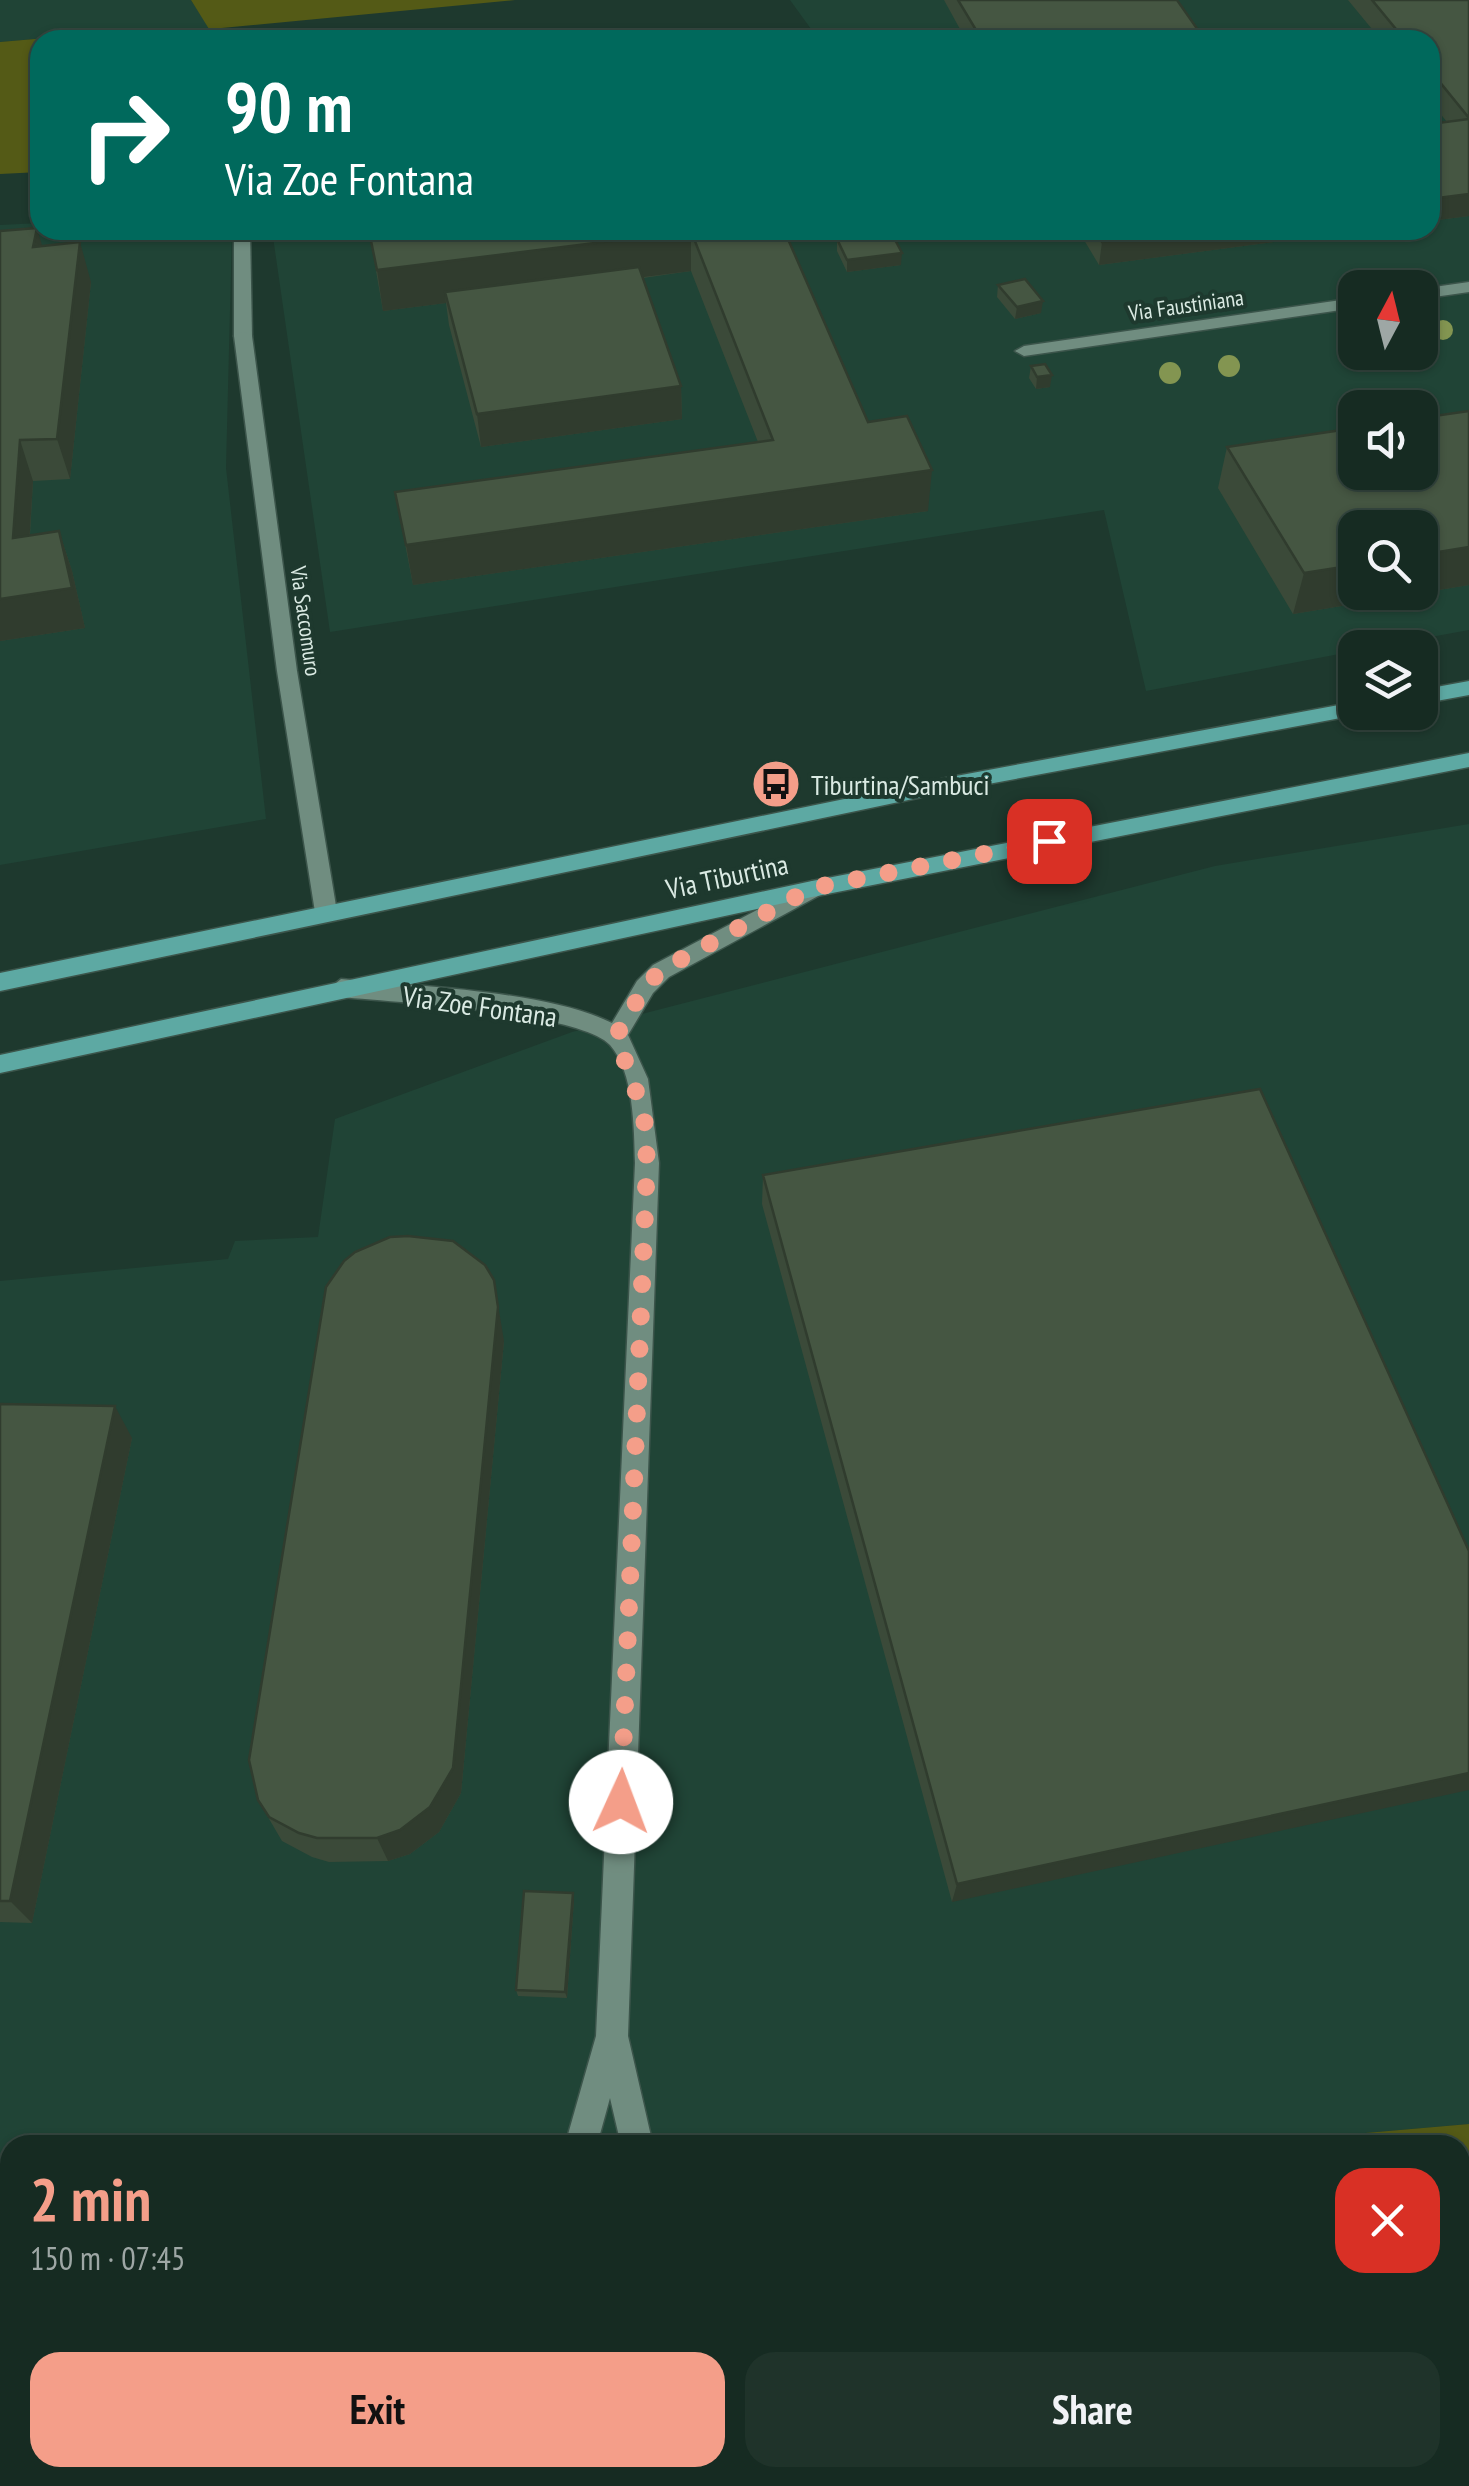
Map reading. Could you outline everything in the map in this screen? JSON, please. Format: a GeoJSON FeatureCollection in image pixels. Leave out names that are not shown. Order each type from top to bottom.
{"type":"FeatureCollection","features":[{"type":"Feature","properties":{"kind":"main road"},"geometry":{"type":"LineString","coordinates":[[1438,694],[1469,688]]}},
{"type":"Feature","properties":{"kind":"main road","name":"Via Tiburtina"},"geometry":{"type":"LineString","coordinates":[[0,982],[937,786],[1338,712]]}},
{"type":"Feature","properties":{"kind":"main road","name":"Via Tiburtina"},"geometry":{"type":"LineString","coordinates":[[0,1064],[812,888],[1469,760]]}},
{"type":"Feature","properties":{"kind":"street","name":"Via Saccomuro"},"geometry":{"type":"LineString","coordinates":[[242,240],[243,336],[287,671],[326,912]]}},
{"type":"Feature","properties":{"kind":"street"},"geometry":{"type":"LineString","coordinates":[[1438,291],[1469,287]]}},
{"type":"Feature","properties":{"kind":"street","name":"Via Faustiniana"},"geometry":{"type":"LineString","coordinates":[[1024,350],[1338,306]]}},
{"type":"Feature","properties":{"kind":"street"},"geometry":{"type":"LineString","coordinates":[[583,2135],[612,2036],[647,1163],[644,1114],[616,1036],[645,987],[661,970],[812,888]]}},
{"type":"Feature","properties":{"kind":"street","name":"Via Zoe Fontana"},"geometry":{"type":"LineString","coordinates":[[341,988],[534,1010],[604,1028],[616,1036]]}},
{"type":"Feature","properties":{"kind":"street"},"geometry":{"type":"LineString","coordinates":[[612,2036],[635,2135]]}},
{"type":"Feature","properties":{"kind":"shaded area"},"geometry":{"type":"Polygon","coordinates":[[[0,0],[191,0],[210,29],[30,30],[30,39],[0,42],[0,0]]]}},
{"type":"Feature","properties":{"kind":"shaded area"},"geometry":{"type":"Polygon","coordinates":[[[790,0],[1469,0],[1469,630],[1438,636],[1438,630],[1338,630],[1338,654],[1146,691],[1104,510],[330,632],[273,240],[1440,240],[1440,30],[812,30],[790,0]]]}},
{"type":"Feature","properties":{"kind":"shaded area"},"geometry":{"type":"Polygon","coordinates":[[[30,224],[30,240],[232,240],[226,468],[266,819],[0,865],[0,225],[30,224]]]}},
{"type":"Feature","properties":{"kind":"shaded area"},"geometry":{"type":"Polygon","coordinates":[[[1469,824],[1469,2124],[1343,2135],[0,2135],[0,1281],[228,1259],[235,1241],[318,1237],[335,1119],[572,1032],[1215,866],[1469,824]]]}},
{"type":"Feature","properties":{"kind":"green space"},"geometry":{"type":"Polygon","coordinates":[[[191,0],[515,0],[199,30],[209,29],[191,0]]]}},
{"type":"Feature","properties":{"kind":"green space"},"geometry":{"type":"Polygon","coordinates":[[[30,39],[30,172],[0,174],[0,42],[30,39]]]}},
{"type":"Feature","properties":{"kind":"green space"},"geometry":{"type":"Polygon","coordinates":[[[1469,2124],[1469,2135],[1343,2135],[1469,2124]]]}},
{"type":"Feature","properties":{"kind":"building"},"geometry":{"type":"Polygon","coordinates":[[[958,0],[1177,0],[1198,30],[976,30],[958,0]]]}},
{"type":"Feature","properties":{"kind":"building"},"geometry":{"type":"Polygon","coordinates":[[[1372,0],[1469,0],[1469,118],[1440,82],[1440,30],[1397,30],[1372,0]]]}},
{"type":"Feature","properties":{"kind":"building"},"geometry":{"type":"Polygon","coordinates":[[[1469,119],[1469,194],[1440,198],[1440,123],[1469,119]]]}},
{"type":"Feature","properties":{"kind":"building"},"geometry":{"type":"Polygon","coordinates":[[[30,229],[33,247],[80,242],[57,439],[20,440],[13,538],[59,531],[72,588],[0,599],[0,231],[30,229]]]}},
{"type":"Feature","properties":{"kind":"building"},"geometry":{"type":"Polygon","coordinates":[[[371,240],[619,240],[377,270],[371,240]]]}},
{"type":"Feature","properties":{"kind":"building"},"geometry":{"type":"Polygon","coordinates":[[[695,240],[788,240],[868,422],[907,416],[932,470],[406,545],[395,492],[773,440],[695,240]]]}},
{"type":"Feature","properties":{"kind":"building"},"geometry":{"type":"Polygon","coordinates":[[[837,240],[895,240],[902,253],[847,260],[837,240]]]}},
{"type":"Feature","properties":{"kind":"building"},"geometry":{"type":"Polygon","coordinates":[[[639,267],[681,386],[477,414],[445,292],[639,267]]]}},
{"type":"Feature","properties":{"kind":"building"},"geometry":{"type":"Polygon","coordinates":[[[1025,279],[1043,301],[1017,307],[998,285],[1025,279]]]}},
{"type":"Feature","properties":{"kind":"building"},"geometry":{"type":"Polygon","coordinates":[[[1045,364],[1052,375],[1037,377],[1031,366],[1045,364]]]}},
{"type":"Feature","properties":{"kind":"building"},"geometry":{"type":"Polygon","coordinates":[[[1469,411],[1469,547],[1438,552],[1438,510],[1338,510],[1338,568],[1304,573],[1227,447],[1338,431],[1338,490],[1438,490],[1438,415],[1469,411]]]}},
{"type":"Feature","properties":{"kind":"building"},"geometry":{"type":"Polygon","coordinates":[[[1260,1089],[1469,1551],[1469,1773],[957,1884],[763,1175],[1260,1089]]]}},
{"type":"Feature","properties":{"kind":"building"},"geometry":{"type":"Polygon","coordinates":[[[390,1237],[453,1241],[485,1265],[494,1280],[498,1307],[453,1768],[430,1807],[400,1830],[377,1838],[317,1838],[269,1817],[258,1800],[249,1760],[326,1287],[355,1252],[390,1237]]]}},
{"type":"Feature","properties":{"kind":"building"},"geometry":{"type":"Polygon","coordinates":[[[0,1404],[115,1406],[10,1901],[0,1901],[0,1404]]]}},
{"type":"Feature","properties":{"kind":"building"},"geometry":{"type":"Polygon","coordinates":[[[524,1891],[573,1893],[565,1992],[516,1990],[524,1891]]]}},
{"type":"Feature","properties":{"kind":"place","name":"Tiburtina/Sambuci"},"geometry":{"type":"Point","coordinates":[776,784]}},
{"type":"Feature","properties":{"kind":"route"},"geometry":{"type":"LineString","coordinates":[[621,1802],[647,1140],[630,1066],[616,1036],[645,987],[661,970],[812,888],[1049,841]]}}]}
